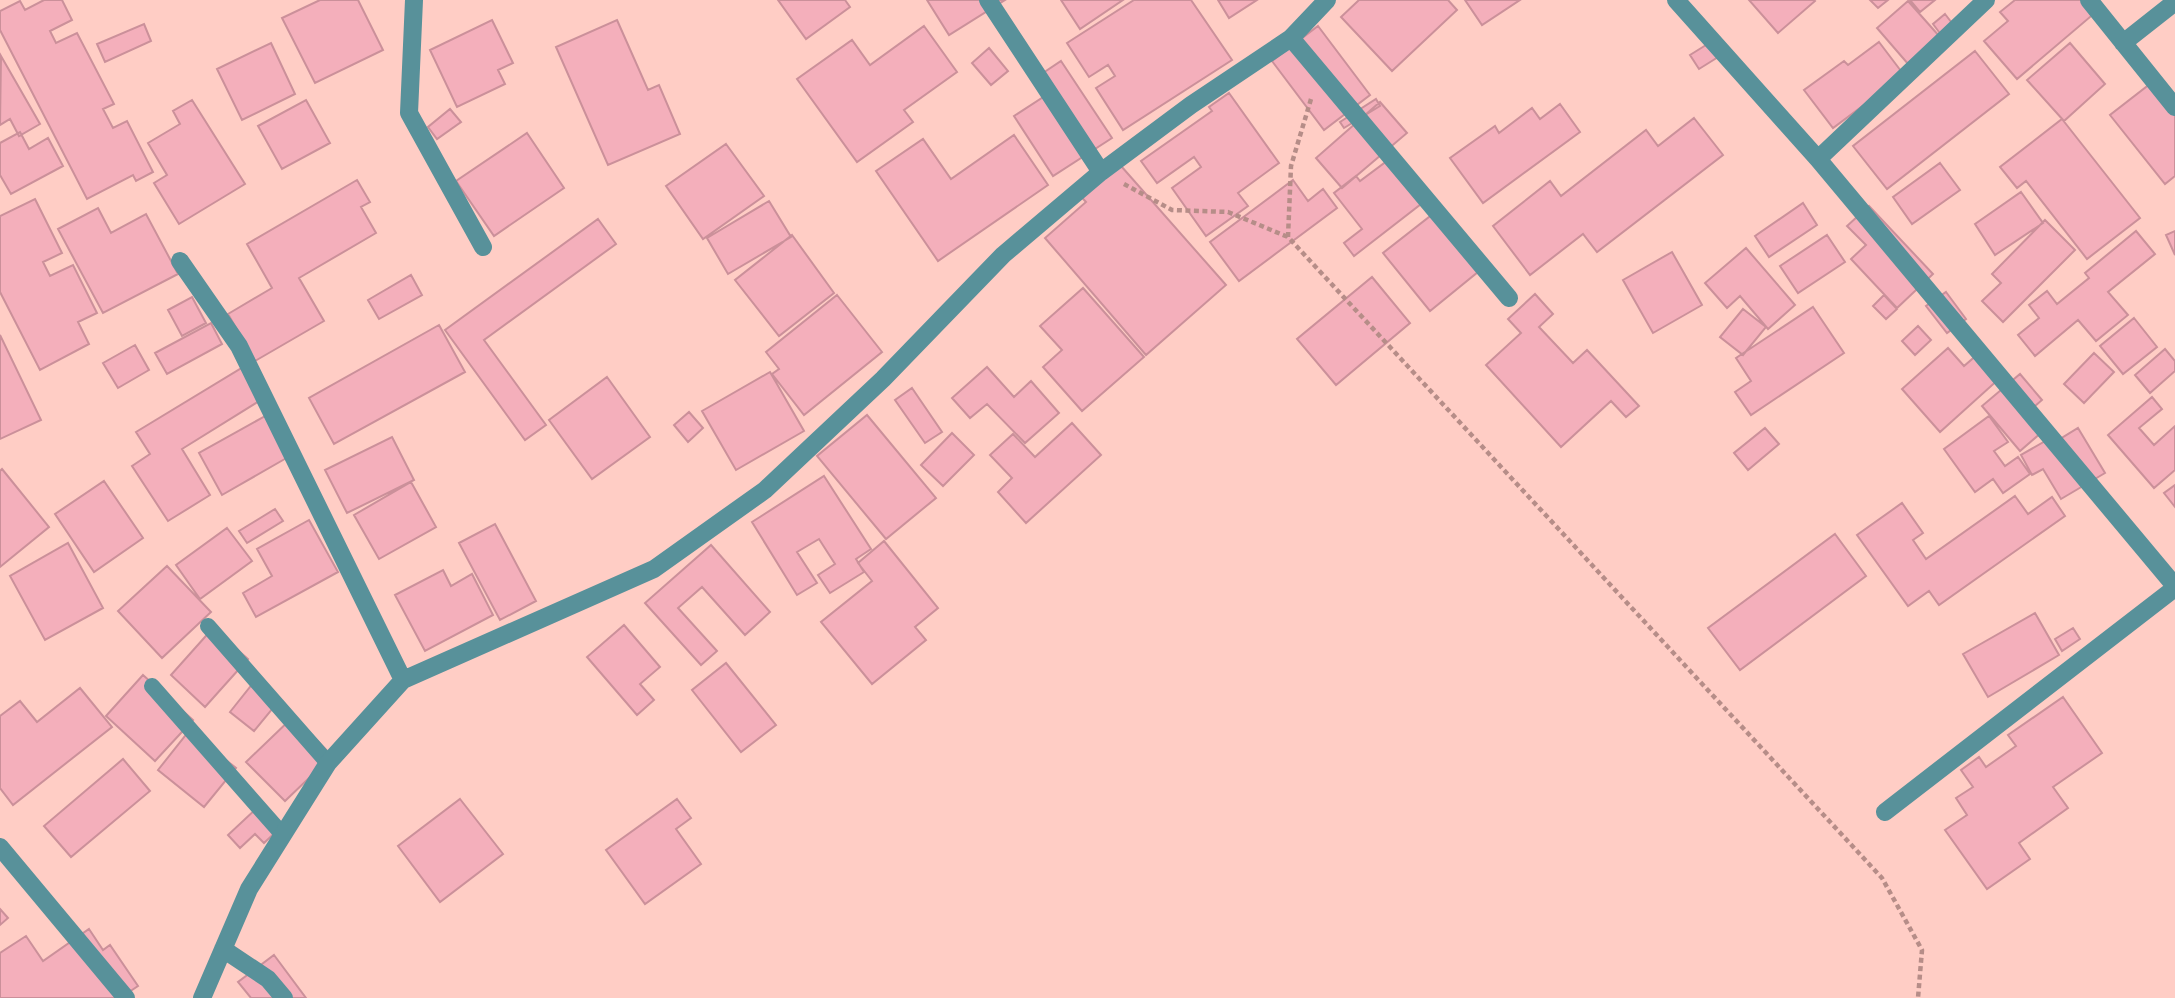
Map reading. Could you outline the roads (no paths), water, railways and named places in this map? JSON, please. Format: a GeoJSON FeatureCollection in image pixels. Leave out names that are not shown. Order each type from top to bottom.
{"type":"FeatureCollection","features":[{"type":"Feature","properties":{"kind":"street"},"geometry":{"type":"LineString","coordinates":[[414,0],[410,114],[483,247]]}},
{"type":"Feature","properties":{"kind":"street"},"geometry":{"type":"LineString","coordinates":[[988,0],[1101,172]]}},
{"type":"Feature","properties":{"kind":"street"},"geometry":{"type":"LineString","coordinates":[[202,998],[249,889],[328,763],[403,680],[654,569],[765,490],[883,379],[1003,255],[1101,172],[1191,105],[1291,38],[1327,0]]}},
{"type":"Feature","properties":{"kind":"street"},"geometry":{"type":"LineString","coordinates":[[1676,0],[1818,159],[2175,587],[1885,812]]}},
{"type":"Feature","properties":{"kind":"street"},"geometry":{"type":"LineString","coordinates":[[1818,159],[1986,0]]}},
{"type":"Feature","properties":{"kind":"street"},"geometry":{"type":"LineString","coordinates":[[2089,0],[2175,107]]}},
{"type":"Feature","properties":{"kind":"street"},"geometry":{"type":"LineString","coordinates":[[2123,43],[2175,2]]}},
{"type":"Feature","properties":{"kind":"street"},"geometry":{"type":"LineString","coordinates":[[1291,38],[1509,298]]}},
{"type":"Feature","properties":{"kind":"street"},"geometry":{"type":"LineString","coordinates":[[180,261],[239,346],[403,680]]}},
{"type":"Feature","properties":{"kind":"street"},"geometry":{"type":"LineString","coordinates":[[0,847],[126,998]]}},
{"type":"Feature","properties":{"kind":"street"},"geometry":{"type":"LineString","coordinates":[[223,949],[268,979],[284,998]]}},
{"type":"Feature","properties":{"kind":"lane"},"geometry":{"type":"LineString","coordinates":[[208,626],[328,763]]}},
{"type":"Feature","properties":{"kind":"lane"},"geometry":{"type":"LineString","coordinates":[[152,686],[283,835]]}}]}
